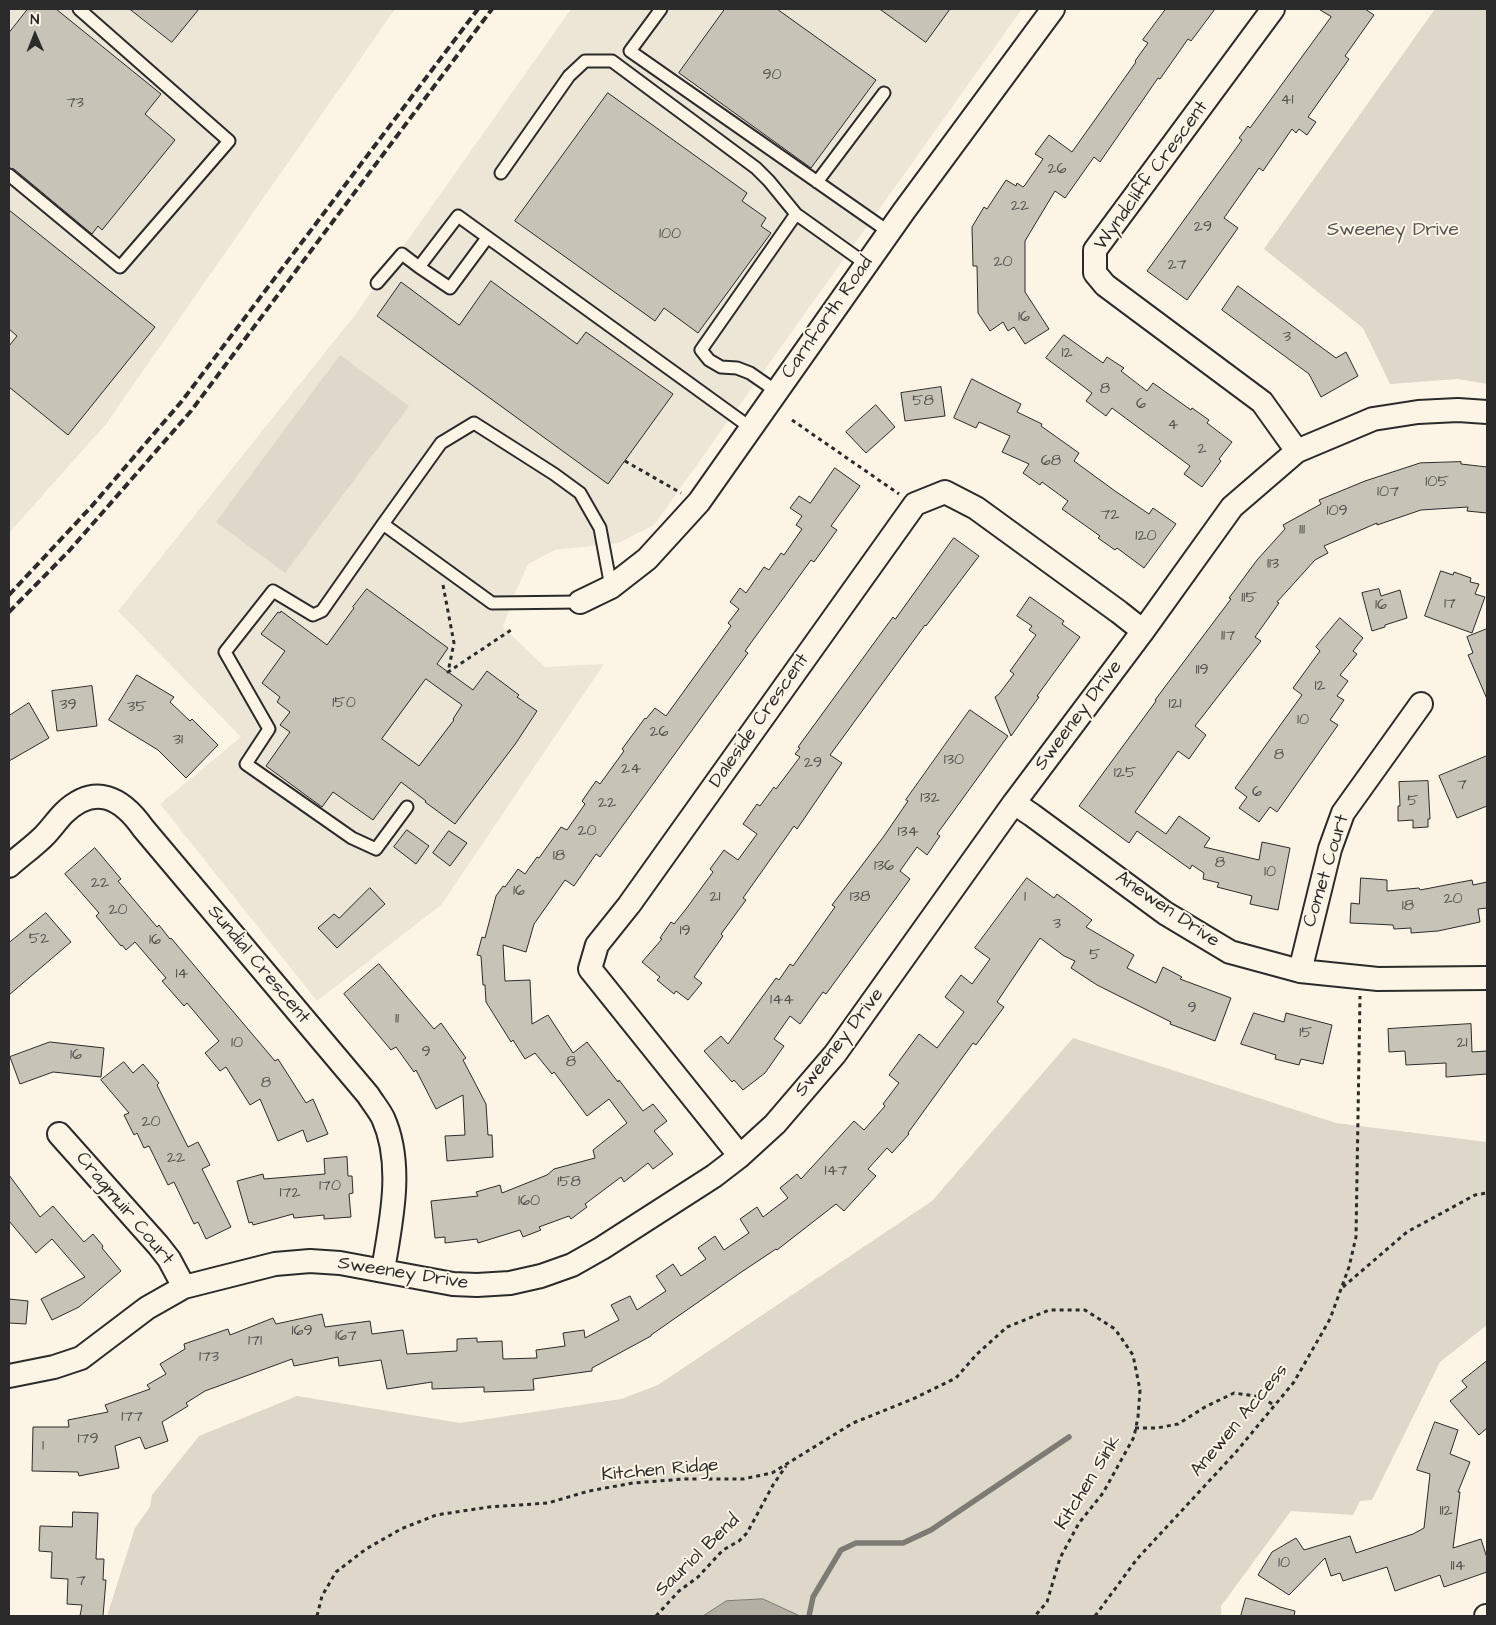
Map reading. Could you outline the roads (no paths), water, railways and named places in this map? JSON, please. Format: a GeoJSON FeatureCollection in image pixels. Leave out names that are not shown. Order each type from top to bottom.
{"type":"FeatureCollection","features":[{"type":"Feature","properties":{"kind":"street","name":"Carnforth Road"},"geometry":{"type":"LineString","coordinates":[[580,602],[610,587],[647,559],[699,502],[866,264],[1053,9]]}},
{"type":"Feature","properties":{"kind":"street","name":"Wyndcliff Crescent"},"geometry":{"type":"LineString","coordinates":[[1273,9],[1095,250],[1095,273],[1105,285],[1262,402],[1297,450]]}},
{"type":"Feature","properties":{"kind":"street","name":"Sweeney Drive"},"geometry":{"type":"LineString","coordinates":[[9,1376],[54,1367],[81,1358],[146,1308],[184,1287],[284,1263],[310,1261],[340,1263],[453,1284],[510,1283],[541,1276],[572,1266],[714,1176],[740,1156],[775,1124],[835,1054],[1014,803],[1143,631],[1232,507],[1297,450],[1373,419],[1418,412],[1458,410],[1487,412]]}},
{"type":"Feature","properties":{"kind":"street","name":"Daleside Crescent"},"geometry":{"type":"LineString","coordinates":[[740,1156],[590,969],[597,946],[629,905],[915,504],[945,492],[976,508],[1143,631]]}},
{"type":"Feature","properties":{"kind":"street","name":"Comet Court"},"geometry":{"type":"LineString","coordinates":[[1300,971],[1330,849],[1343,813],[1421,704]]}},
{"type":"Feature","properties":{"kind":"street","name":"Sundial Crescent"},"geometry":{"type":"LineString","coordinates":[[9,866],[44,836],[64,812],[80,801],[98,796],[117,801],[132,813],[368,1096],[383,1118],[391,1145],[394,1176],[392,1209],[383,1270]]}},
{"type":"Feature","properties":{"kind":"street","name":"Anewen Drive"},"geometry":{"type":"LineString","coordinates":[[1014,803],[1165,913],[1230,952],[1300,971],[1378,980],[1487,978]]}},
{"type":"Feature","properties":{"kind":"street","name":"Cragmuir Court"},"geometry":{"type":"LineString","coordinates":[[59,1134],[158,1245],[169,1259],[184,1287]]}},
{"type":"Feature","properties":{"kind":"lane"},"geometry":{"type":"LineString","coordinates":[[9,176],[120,267],[229,141],[79,9]]}},
{"type":"Feature","properties":{"kind":"lane"},"geometry":{"type":"LineString","coordinates":[[661,9],[630,51],[889,232]]}},
{"type":"Feature","properties":{"kind":"lane"},"geometry":{"type":"LineString","coordinates":[[501,174],[569,76],[585,61],[612,61],[756,168],[796,214],[866,264]]}},
{"type":"Feature","properties":{"kind":"lane"},"geometry":{"type":"LineString","coordinates":[[817,182],[884,93]]}},
{"type":"Feature","properties":{"kind":"lane"},"geometry":{"type":"LineString","coordinates":[[776,391],[750,373],[737,368],[721,367],[709,360],[701,350],[796,214]]}},
{"type":"Feature","properties":{"kind":"lane"},"geometry":{"type":"LineString","coordinates":[[419,267],[458,216],[751,428]]}},
{"type":"Feature","properties":{"kind":"lane"},"geometry":{"type":"LineString","coordinates":[[377,283],[402,254],[450,288],[487,238]]}},
{"type":"Feature","properties":{"kind":"lane"},"geometry":{"type":"LineString","coordinates":[[407,807],[376,849],[352,838],[246,764],[270,729],[225,652],[273,591],[313,615],[322,611],[441,443],[474,422],[554,474],[580,494],[600,528],[610,587]]}},
{"type":"Feature","properties":{"kind":"lane"},"geometry":{"type":"LineString","coordinates":[[384,524],[492,604],[580,602]]}},
{"type":"Feature","properties":{"kind":"waterway"},"geometry":{"type":"LineString","coordinates":[[809,1616],[813,1597],[841,1550],[856,1543],[903,1543],[931,1530],[1069,1437]]}},
{"type":"Feature","properties":{"kind":"railway"},"geometry":{"type":"LineString","coordinates":[[9,595],[91,507],[182,401],[478,9]]}},
{"type":"Feature","properties":{"kind":"railway"},"geometry":{"type":"LineString","coordinates":[[9,612],[69,551],[191,411],[492,9]]}}]}
